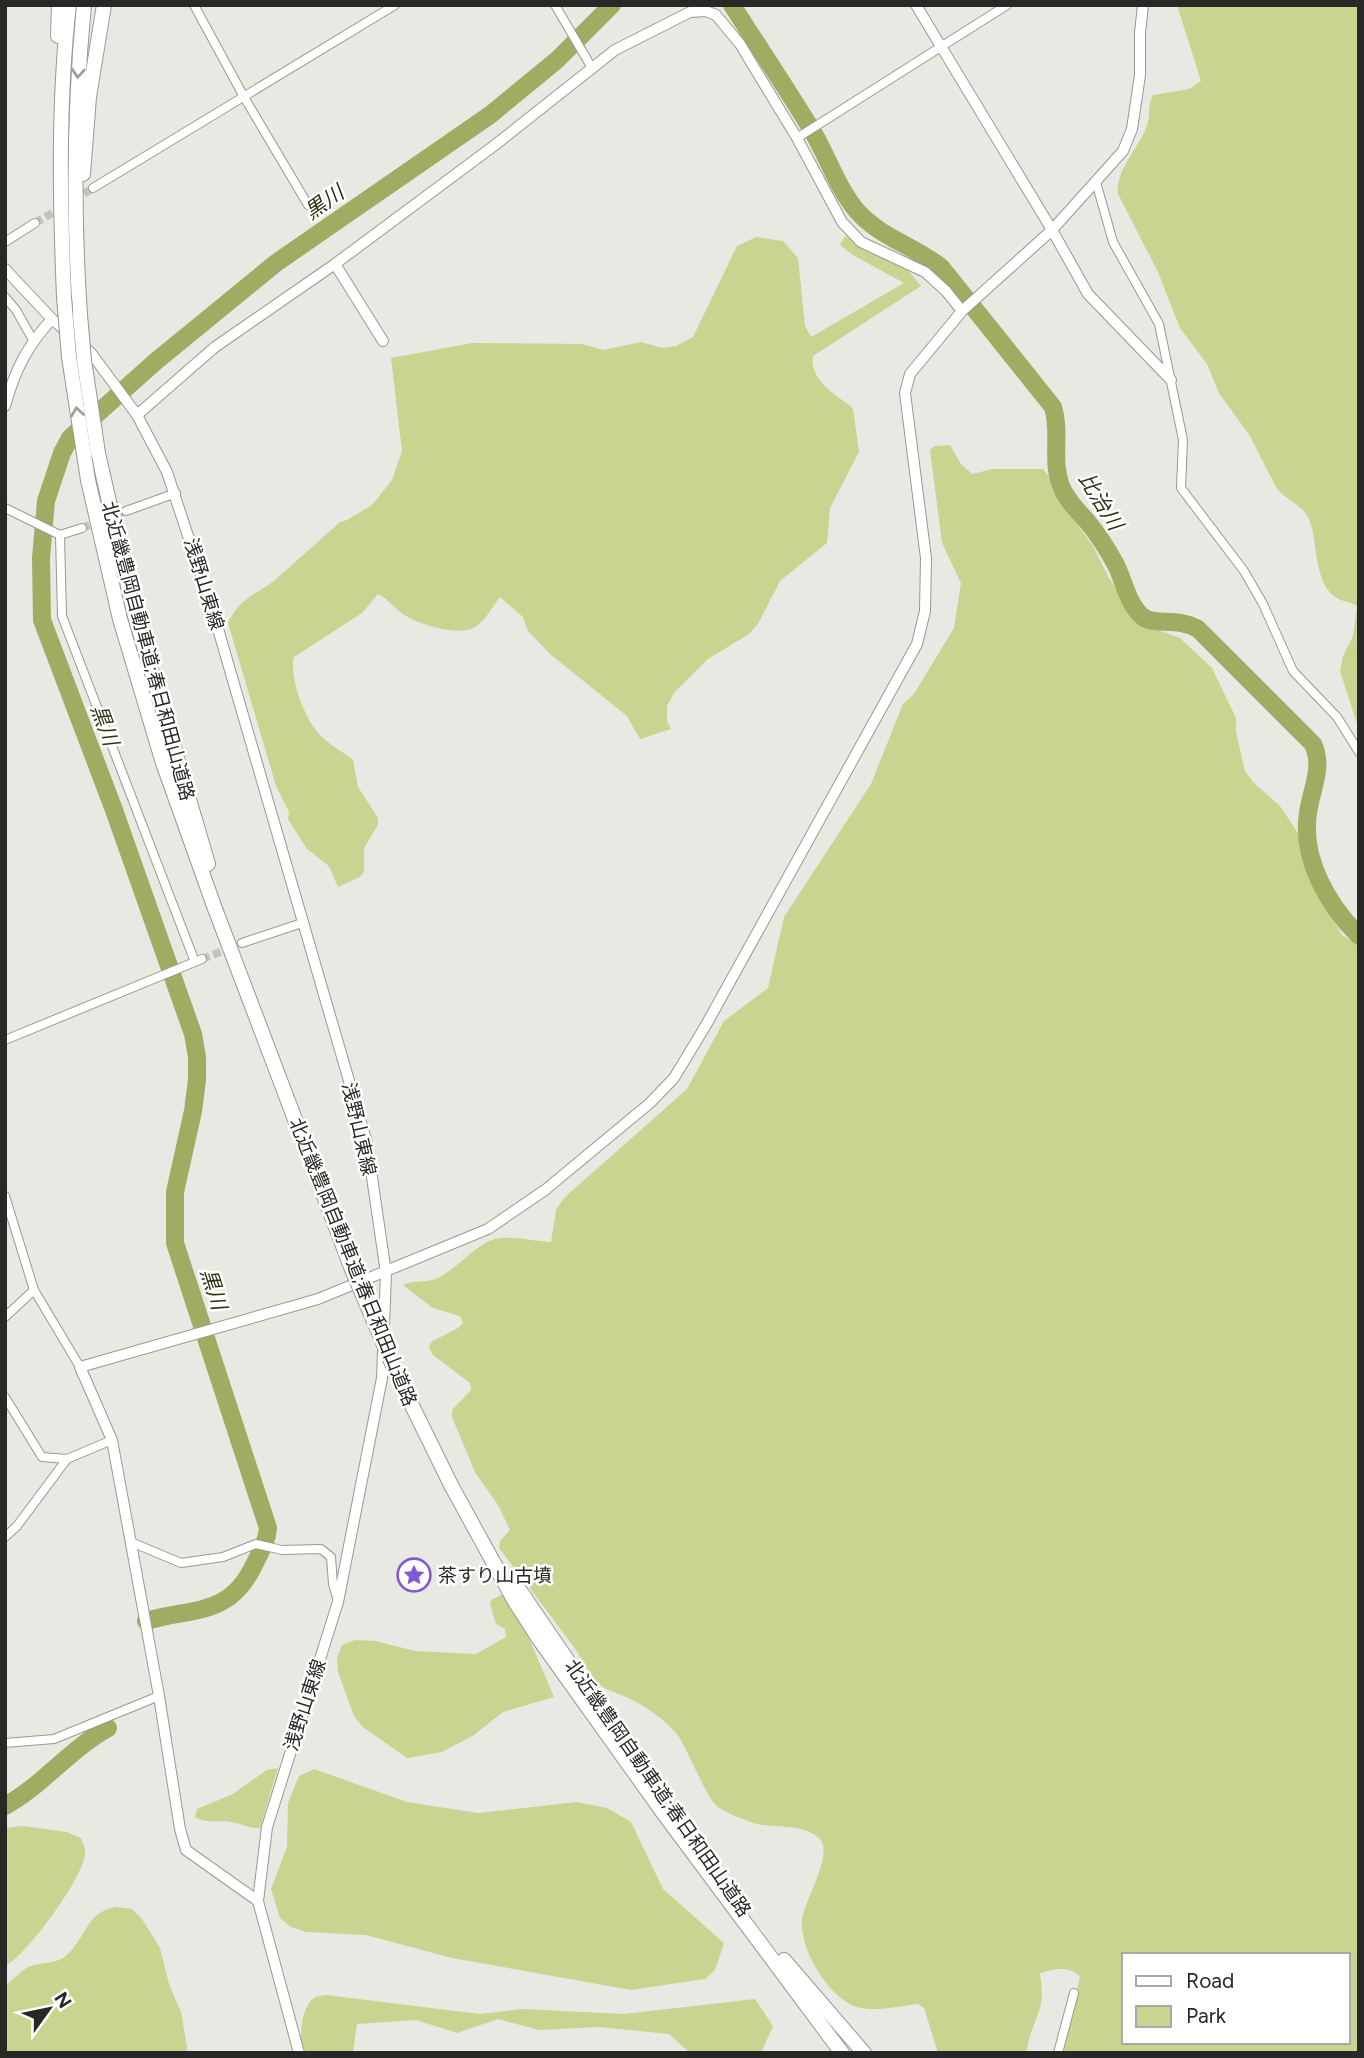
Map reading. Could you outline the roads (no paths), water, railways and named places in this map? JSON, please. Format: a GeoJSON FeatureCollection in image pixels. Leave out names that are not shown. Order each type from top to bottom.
{"type":"FeatureCollection","features":[{"type":"Feature","properties":{"kind":"highway"},"geometry":{"type":"LineString","coordinates":[[58,5],[56,113],[61,226]]}},
{"type":"Feature","properties":{"kind":"highway","name":"北近畿豊岡自動車道;春日和田山道路"},"geometry":{"type":"LineString","coordinates":[[69,5],[63,73],[61,226],[72,296],[80,315],[98,453],[119,554],[150,671],[250,996]]}},
{"type":"Feature","properties":{"kind":"highway","name":"北近畿豊岡自動車道;春日和田山道路"},"geometry":{"type":"LineString","coordinates":[[84,5],[78,74],[69,357],[88,480],[120,620],[163,763],[214,906],[351,1267],[397,1375],[429,1443],[514,1600],[664,1814],[842,2053]]}},
{"type":"Feature","properties":{"kind":"highway"},"geometry":{"type":"LineString","coordinates":[[72,296],[85,140],[104,5]]}},
{"type":"Feature","properties":{"kind":"highway","name":"北近畿豊岡自動車道;春日和田山道路"},"geometry":{"type":"LineString","coordinates":[[471,1521],[670,1810],[850,2053]]}},
{"type":"Feature","properties":{"kind":"highway"},"geometry":{"type":"LineString","coordinates":[[769,1944],[864,2053]]}},
{"type":"Feature","properties":{"kind":"street"},"geometry":{"type":"LineString","coordinates":[[194,5],[244,97],[308,205]]}},
{"type":"Feature","properties":{"kind":"street"},"geometry":{"type":"LineString","coordinates":[[93,188],[396,5]]}},
{"type":"Feature","properties":{"kind":"street"},"geometry":{"type":"LineString","coordinates":[[555,5],[590,65]]}},
{"type":"Feature","properties":{"kind":"street"},"geometry":{"type":"LineString","coordinates":[[916,5],[1088,294],[1171,380]]}},
{"type":"Feature","properties":{"kind":"street"},"geometry":{"type":"LineString","coordinates":[[797,138],[1007,5]]}},
{"type":"Feature","properties":{"kind":"street"},"geometry":{"type":"LineString","coordinates":[[80,1367],[318,1300],[488,1229],[545,1191],[650,1103],[674,1078],[706,1026],[917,644],[925,611],[926,558],[905,393],[910,374],[962,311],[1052,230],[1123,151],[1132,129],[1140,75],[1143,5]]}},
{"type":"Feature","properties":{"kind":"street"},"geometry":{"type":"LineString","coordinates":[[137,415],[215,346],[335,264],[495,145],[590,65],[690,12],[706,11],[716,15],[740,44],[797,138],[842,222],[861,242],[925,272],[946,291],[962,311]]}},
{"type":"Feature","properties":{"kind":"street"},"geometry":{"type":"LineString","coordinates":[[1096,182],[1112,242],[1158,324],[1183,440],[1181,488],[1244,571],[1263,604],[1293,671],[1337,717],[1359,752]]}},
{"type":"Feature","properties":{"kind":"street"},"geometry":{"type":"LineString","coordinates":[[5,242],[35,223]]}},
{"type":"Feature","properties":{"kind":"street"},"geometry":{"type":"LineString","coordinates":[[335,264],[383,341]]}},
{"type":"Feature","properties":{"kind":"street","name":"浅野山東線"},"geometry":{"type":"LineString","coordinates":[[5,269],[52,319],[91,354],[126,400],[156,447],[176,494],[214,615],[367,1143],[386,1273],[382,1378],[338,1602],[267,1827],[258,1900],[299,2053]]}},
{"type":"Feature","properties":{"kind":"street"},"geometry":{"type":"LineString","coordinates":[[5,297],[16,310],[33,340]]}},
{"type":"Feature","properties":{"kind":"street"},"geometry":{"type":"LineString","coordinates":[[5,406],[19,363],[33,340],[52,319]]}},
{"type":"Feature","properties":{"kind":"street"},"geometry":{"type":"LineString","coordinates":[[126,511],[176,494]]}},
{"type":"Feature","properties":{"kind":"street"},"geometry":{"type":"LineString","coordinates":[[5,508],[60,534],[82,528]]}},
{"type":"Feature","properties":{"kind":"street"},"geometry":{"type":"LineString","coordinates":[[5,1041],[198,961],[62,616],[60,534]]}},
{"type":"Feature","properties":{"kind":"street"},"geometry":{"type":"LineString","coordinates":[[242,943],[302,923]]}},
{"type":"Feature","properties":{"kind":"street"},"geometry":{"type":"LineString","coordinates":[[5,1196],[34,1290],[80,1367],[112,1440],[159,1696],[180,1829],[186,1850],[258,1900]]}},
{"type":"Feature","properties":{"kind":"street"},"geometry":{"type":"LineString","coordinates":[[5,1317],[34,1290]]}},
{"type":"Feature","properties":{"kind":"street"},"geometry":{"type":"LineString","coordinates":[[5,1396],[42,1457],[67,1460]]}},
{"type":"Feature","properties":{"kind":"street"},"geometry":{"type":"LineString","coordinates":[[5,1537],[17,1526],[67,1460],[112,1440]]}},
{"type":"Feature","properties":{"kind":"street"},"geometry":{"type":"LineString","coordinates":[[131,1542],[181,1563],[223,1557],[256,1544],[282,1550],[321,1549],[331,1557],[333,1584],[338,1602]]}},
{"type":"Feature","properties":{"kind":"street"},"geometry":{"type":"LineString","coordinates":[[5,1744],[54,1740],[159,1696]]}},
{"type":"Feature","properties":{"kind":"street"},"geometry":{"type":"LineString","coordinates":[[1058,2053],[1074,1993]]}},
{"type":"Feature","properties":{"kind":"waterway","name":"黒川"},"geometry":{"type":"LineString","coordinates":[[146,1621],[210,1607],[234,1593],[255,1563],[268,1528],[175,1243],[175,1192],[197,1080],[193,1034],[114,810],[42,620],[41,558],[46,501],[62,453],[70,438],[155,362],[276,263],[490,115],[557,60],[612,5]]}},
{"type":"Feature","properties":{"kind":"waterway","name":"比治川"},"geometry":{"type":"LineString","coordinates":[[732,5],[810,127],[843,191],[857,211],[876,228],[941,267],[1053,407],[1061,486],[1109,553],[1138,612],[1148,620],[1183,623],[1198,629],[1313,744],[1317,770],[1307,830],[1313,864],[1327,896],[1359,936]]}},
{"type":"Feature","properties":{"kind":"waterway","name":"黒川"},"geometry":{"type":"LineString","coordinates":[[5,1806],[108,1728]]}},
{"type":"Feature","properties":{"kind":"tunnel"},"geometry":{"type":"LineString","coordinates":[[74,200],[93,188]]}},
{"type":"Feature","properties":{"kind":"tunnel"},"geometry":{"type":"LineString","coordinates":[[35,223],[63,207]]}},
{"type":"Feature","properties":{"kind":"tunnel"},"geometry":{"type":"LineString","coordinates":[[82,528],[126,511]]}},
{"type":"Feature","properties":{"kind":"tunnel"},"geometry":{"type":"LineString","coordinates":[[202,959],[233,947]]}},
{"type":"Feature","properties":{"kind":"place","name":"茶すり山古墳"},"geometry":{"type":"Point","coordinates":[414,1575]}}]}
